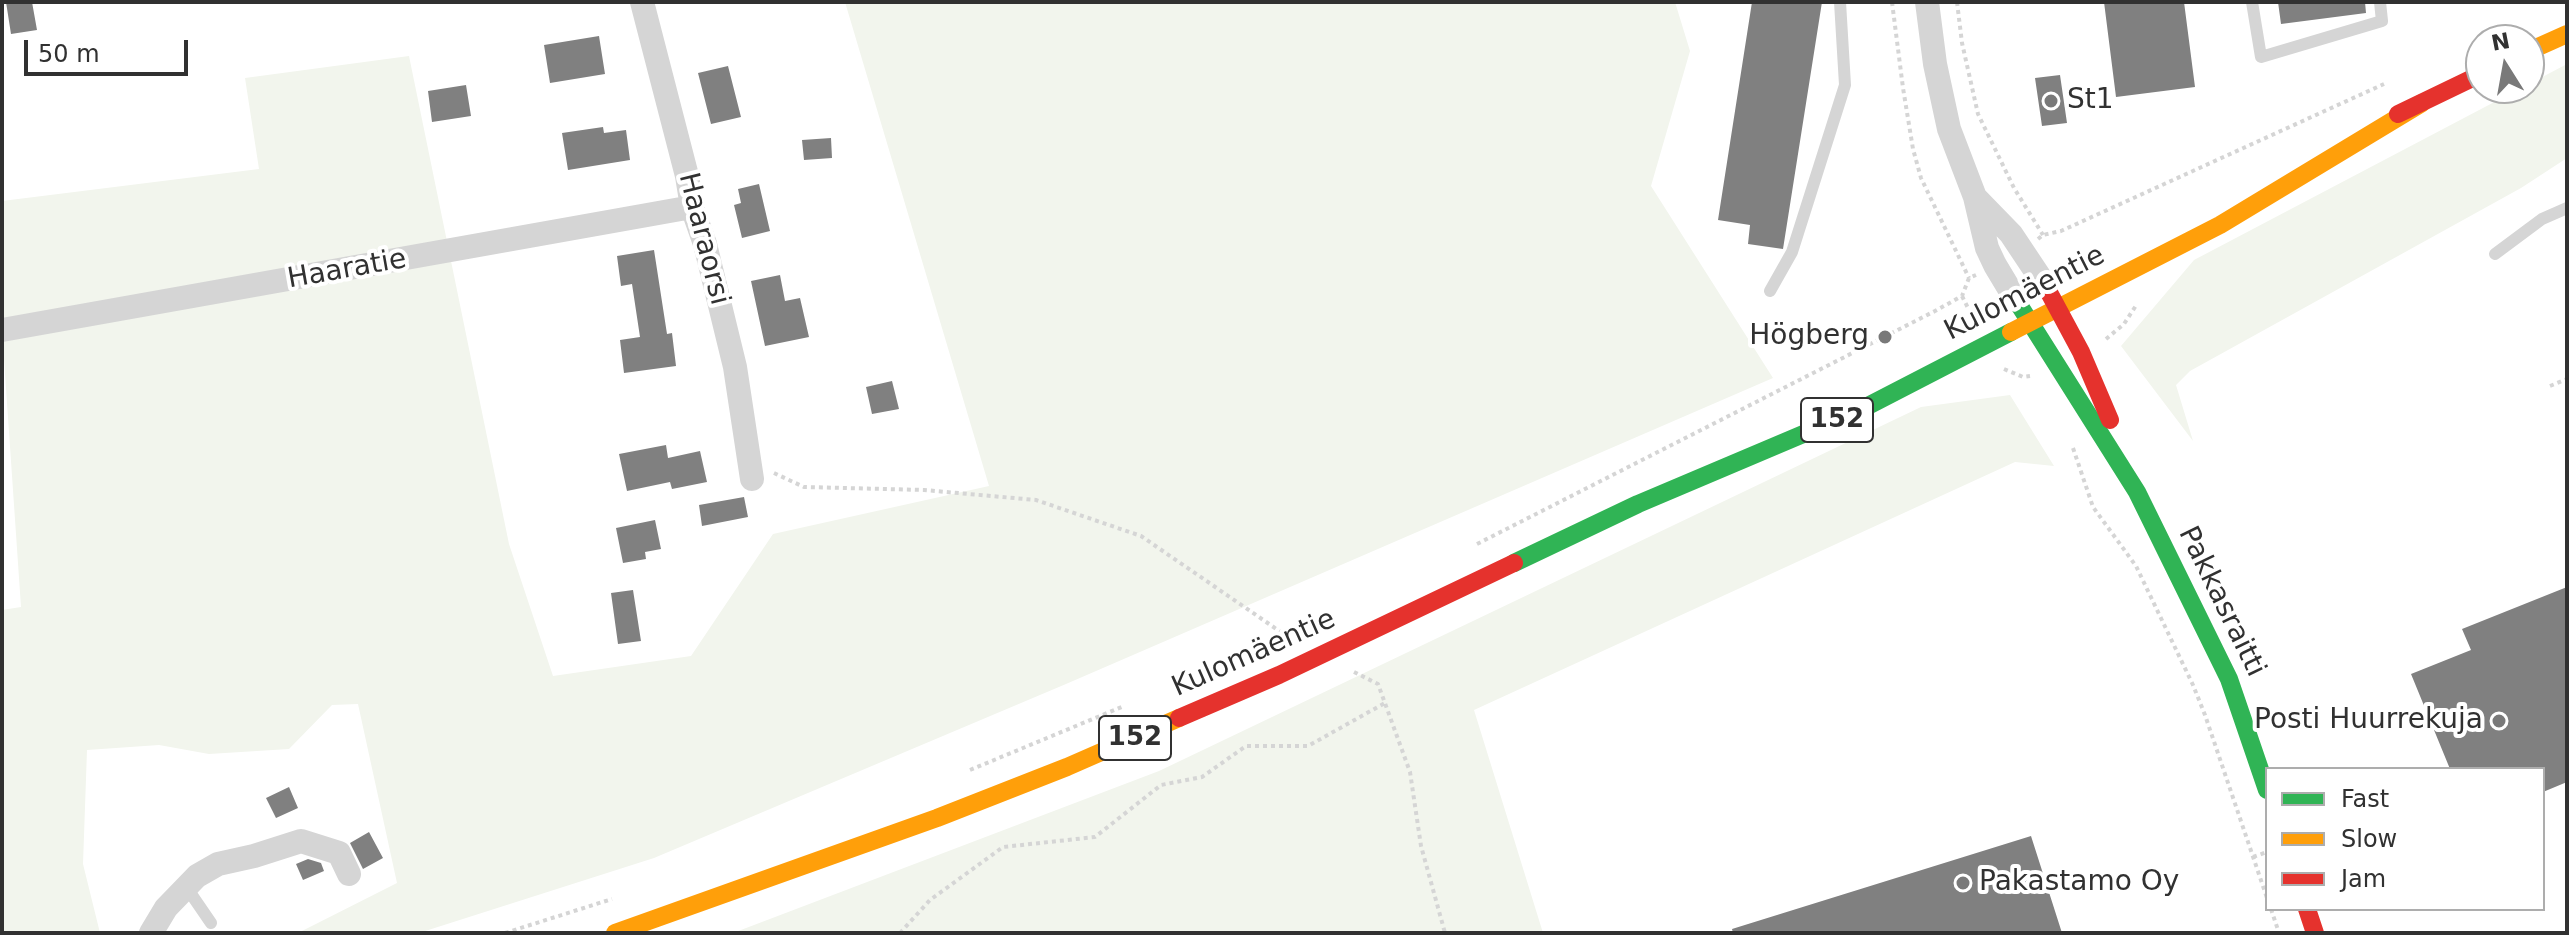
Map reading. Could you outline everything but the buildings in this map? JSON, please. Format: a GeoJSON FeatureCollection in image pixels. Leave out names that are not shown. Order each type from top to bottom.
{"type":"FeatureCollection","features":[{"type":"Feature","properties":{"kind":"main road"},"geometry":{"type":"LineString","coordinates":[[2545,44],[2567,34]]}},
{"type":"Feature","properties":{"kind":"main road","name":"Kulomäentie"},"geometry":{"type":"LineString","coordinates":[[2264,176],[2465,82]]}},
{"type":"Feature","properties":{"kind":"main road","name":"Kulomäentie"},"geometry":{"type":"LineString","coordinates":[[615,933],[922,824],[1067,767],[1279,675],[1638,504],[1860,410],[2220,225],[2422,103]]}},
{"type":"Feature","properties":{"kind":"main road","name":"Kulomäentie"},"geometry":{"type":"LineString","coordinates":[[2009,303],[2051,283]]}},
{"type":"Feature","properties":{"kind":"main road","name":"Pakkasraitti"},"geometry":{"type":"LineString","coordinates":[[2051,283],[2058,309],[2101,393],[2133,486]]}},
{"type":"Feature","properties":{"kind":"main road","name":"Pakkasraitti"},"geometry":{"type":"LineString","coordinates":[[2009,303],[2030,323],[2133,486],[2229,679],[2265,784]]}},
{"type":"Feature","properties":{"kind":"main road","name":"Kulomäentie"},"geometry":{"type":"LineString","coordinates":[[1638,504],[1788,420]]}},
{"type":"Feature","properties":{"kind":"main road"},"geometry":{"type":"LineString","coordinates":[[2308,911],[2315,933]]}},
{"type":"Feature","properties":{"kind":"street","name":"Haaraorsi"},"geometry":{"type":"LineString","coordinates":[[642,2],[735,367],[751,471]]}},
{"type":"Feature","properties":{"kind":"street"},"geometry":{"type":"LineString","coordinates":[[1927,2],[1935,64],[1949,129],[1975,197],[1987,248],[2009,303]]}},
{"type":"Feature","properties":{"kind":"street"},"geometry":{"type":"LineString","coordinates":[[1975,197],[2011,234],[2034,243],[2051,283]]}},
{"type":"Feature","properties":{"kind":"street","name":"Haaratie"},"geometry":{"type":"LineString","coordinates":[[2,330],[692,207]]}},
{"type":"Feature","properties":{"kind":"street"},"geometry":{"type":"LineString","coordinates":[[151,933],[166,908],[197,876],[218,864],[301,841],[339,853],[349,874]]}},
{"type":"Feature","properties":{"kind":"lane"},"geometry":{"type":"LineString","coordinates":[[1770,291],[1792,252],[1845,85],[1840,2]]}},
{"type":"Feature","properties":{"kind":"lane"},"geometry":{"type":"LineString","coordinates":[[2252,2],[2261,57],[2382,21],[2380,2]]}},
{"type":"Feature","properties":{"kind":"lane"},"geometry":{"type":"LineString","coordinates":[[2495,254],[2542,219],[2567,208]]}},
{"type":"Feature","properties":{"kind":"lane"},"geometry":{"type":"LineString","coordinates":[[187,888],[211,923]]}},
{"type":"Feature","properties":{"kind":"path"},"geometry":{"type":"LineString","coordinates":[[1892,2],[1913,149],[1921,178],[1969,278]]}},
{"type":"Feature","properties":{"kind":"path"},"geometry":{"type":"LineString","coordinates":[[1957,2],[1962,43],[1978,114],[2014,188],[2034,243],[2394,80]]}},
{"type":"Feature","properties":{"kind":"path"},"geometry":{"type":"LineString","coordinates":[[1469,548],[1935,311],[1962,296],[1969,278],[1995,265]]}},
{"type":"Feature","properties":{"kind":"path"},"geometry":{"type":"LineString","coordinates":[[2550,386],[2567,379]]}},
{"type":"Feature","properties":{"kind":"path"},"geometry":{"type":"LineString","coordinates":[[751,471],[804,487],[924,490],[1036,500],[1141,536],[1290,638],[1276,644]]}},
{"type":"Feature","properties":{"kind":"path"},"geometry":{"type":"LineString","coordinates":[[1378,684],[1410,772],[1421,846],[1445,933]]}},
{"type":"Feature","properties":{"kind":"path"},"geometry":{"type":"LineString","coordinates":[[959,774],[1132,703]]}},
{"type":"Feature","properties":{"kind":"path"},"geometry":{"type":"LineString","coordinates":[[900,933],[930,900],[1003,847],[1095,837],[1161,785],[1202,777],[1246,746],[1308,746],[1385,703]]}},
{"type":"Feature","properties":{"kind":"path"},"geometry":{"type":"LineString","coordinates":[[2253,857],[2265,853]]}},
{"type":"Feature","properties":{"kind":"path"},"geometry":{"type":"LineString","coordinates":[[505,933],[619,897]]}},
{"type":"Feature","properties":{"kind":"path"},"geometry":{"type":"LineString","coordinates":[[2272,911],[2279,933]]}},
{"type":"Feature","properties":{"kind":"shaded area"},"geometry":{"type":"Polygon","coordinates":[[[845,2],[1675,2],[1690,51],[1651,186],[1773,378],[1066,684],[654,858],[419,933],[298,933],[397,883],[358,704],[332,705],[289,749],[209,754],[159,745],[87,750],[83,864],[100,933],[2,933],[2,610],[21,607],[2,330],[2,201],[259,169],[245,78],[409,56],[509,544],[553,676],[691,656],[773,534],[989,486],[845,2]]]}},
{"type":"Feature","properties":{"kind":"shaded area"},"geometry":{"type":"Polygon","coordinates":[[[2567,64],[2567,158],[2521,188],[2190,371],[2176,385],[2193,441],[2121,346],[2194,260],[2491,104],[2545,104],[2545,76],[2567,64]]]}},
{"type":"Feature","properties":{"kind":"shaded area"},"geometry":{"type":"Polygon","coordinates":[[[2010,395],[2054,466],[2015,462],[1474,710],[1543,933],[733,933],[1159,771],[1921,407],[2010,395]]]}},
{"type":"Feature","properties":{"kind":"traffic: fast"},"geometry":{"type":"LineString","coordinates":[[2016,300],[2137,492],[2229,679],[2265,784]]}},
{"type":"Feature","properties":{"kind":"traffic: fast"},"geometry":{"type":"LineString","coordinates":[[1514,563],[1638,504],[1860,410],[2011,332]]}},
{"type":"Feature","properties":{"kind":"traffic: slow"},"geometry":{"type":"LineString","coordinates":[[2545,44],[2567,34]]}},
{"type":"Feature","properties":{"kind":"traffic: slow"},"geometry":{"type":"LineString","coordinates":[[2011,332],[2220,225],[2422,103]]}},
{"type":"Feature","properties":{"kind":"traffic: slow"},"geometry":{"type":"LineString","coordinates":[[615,933],[937,818],[1067,767],[1179,718]]}},
{"type":"Feature","properties":{"kind":"traffic: jam"},"geometry":{"type":"LineString","coordinates":[[2398,114],[2465,82]]}},
{"type":"Feature","properties":{"kind":"traffic: jam"},"geometry":{"type":"LineString","coordinates":[[2045,285],[2081,352],[2110,420]]}},
{"type":"Feature","properties":{"kind":"traffic: jam"},"geometry":{"type":"LineString","coordinates":[[1179,718],[1279,675],[1514,563]]}},
{"type":"Feature","properties":{"kind":"traffic: jam"},"geometry":{"type":"LineString","coordinates":[[2308,911],[2315,933]]}},
{"type":"Feature","properties":{"kind":"place","name":"St1"},"geometry":{"type":"Point","coordinates":[2051,101]}},
{"type":"Feature","properties":{"kind":"place","name":"Högberg"},"geometry":{"type":"Point","coordinates":[1885,337]}},
{"type":"Feature","properties":{"kind":"place","name":"Posti Huurrekuja"},"geometry":{"type":"Point","coordinates":[2499,721]}},
{"type":"Feature","properties":{"kind":"place","name":"Pakastamo Oy"},"geometry":{"type":"Point","coordinates":[1963,883]}}]}
